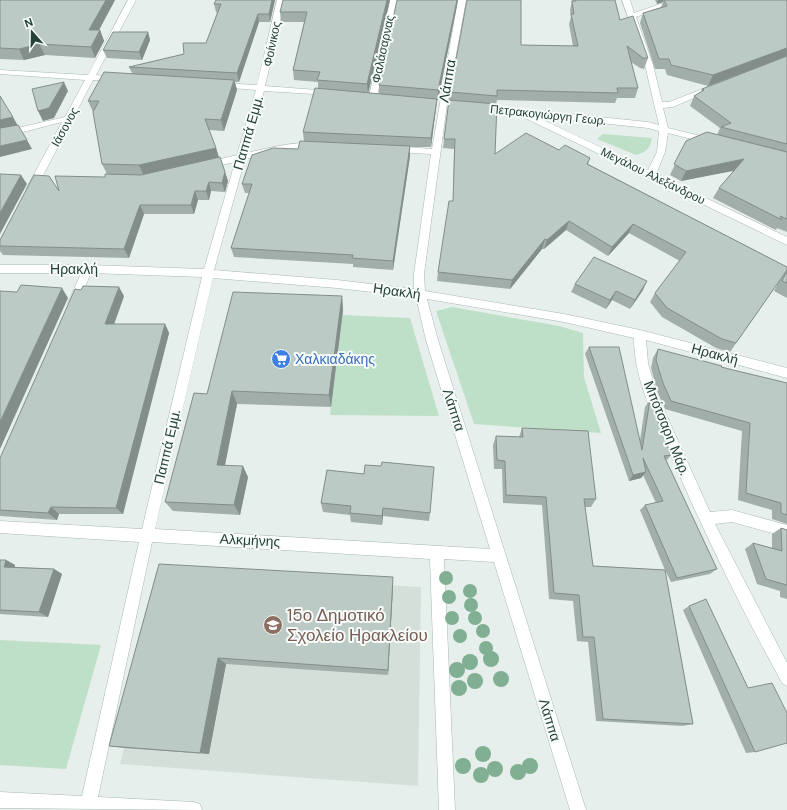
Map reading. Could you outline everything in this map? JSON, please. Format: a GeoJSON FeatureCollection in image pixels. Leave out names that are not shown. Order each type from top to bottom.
{"type":"FeatureCollection","features":[{"type":"Feature","properties":{"kind":"street","name":"Ιάσονος"},"geometry":{"type":"LineString","coordinates":[[26,198],[41,177],[132,0]]}},
{"type":"Feature","properties":{"kind":"street","name":"Φοίνικος"},"geometry":{"type":"LineString","coordinates":[[261,88],[281,0]]}},
{"type":"Feature","properties":{"kind":"street","name":"Φαλάσαρνας"},"geometry":{"type":"LineString","coordinates":[[373,97],[394,0]]}},
{"type":"Feature","properties":{"kind":"street","name":"Λάππα"},"geometry":{"type":"LineString","coordinates":[[462,0],[436,152],[422,256],[420,294],[432,340],[578,810]]}},
{"type":"Feature","properties":{"kind":"street"},"geometry":{"type":"LineString","coordinates":[[626,0],[649,66],[664,128],[660,152],[651,174]]}},
{"type":"Feature","properties":{"kind":"street"},"geometry":{"type":"LineString","coordinates":[[632,16],[679,0]]}},
{"type":"Feature","properties":{"kind":"street"},"geometry":{"type":"LineString","coordinates":[[0,72],[123,79]]}},
{"type":"Feature","properties":{"kind":"street"},"geometry":{"type":"LineString","coordinates":[[207,84],[336,94]]}},
{"type":"Feature","properties":{"kind":"street"},"geometry":{"type":"LineString","coordinates":[[658,105],[670,105],[721,85]]}},
{"type":"Feature","properties":{"kind":"street","name":"Παππά Εμμ."},"geometry":{"type":"LineString","coordinates":[[88,807],[146,534],[209,273],[261,88]]}},
{"type":"Feature","properties":{"kind":"street","name":"Πετρακογιώργη Γεωρ."},"geometry":{"type":"LineString","coordinates":[[474,107],[635,123],[664,128],[716,142]]}},
{"type":"Feature","properties":{"kind":"street","name":"Μεγάλου Αλεξάνδρου"},"geometry":{"type":"LineString","coordinates":[[519,112],[651,174],[787,241]]}},
{"type":"Feature","properties":{"kind":"street"},"geometry":{"type":"LineString","coordinates":[[0,135],[70,118]]}},
{"type":"Feature","properties":{"kind":"street"},"geometry":{"type":"LineString","coordinates":[[197,168],[293,146],[323,146]]}},
{"type":"Feature","properties":{"kind":"street"},"geometry":{"type":"LineString","coordinates":[[385,149],[436,152]]}},
{"type":"Feature","properties":{"kind":"street","name":"Ηρακλή"},"geometry":{"type":"LineString","coordinates":[[0,269],[88,269],[209,273],[362,286],[420,294],[588,323],[640,334],[787,373]]}},
{"type":"Feature","properties":{"kind":"street"},"geometry":{"type":"LineString","coordinates":[[66,319],[88,269]]}},
{"type":"Feature","properties":{"kind":"street","name":"Μπότσαρη Μάρ."},"geometry":{"type":"LineString","coordinates":[[640,334],[639,348],[644,373],[672,443],[706,519],[787,678]]}},
{"type":"Feature","properties":{"kind":"street"},"geometry":{"type":"LineString","coordinates":[[706,519],[732,516],[787,531]]}},
{"type":"Feature","properties":{"kind":"street","name":"Αλκμήνης"},"geometry":{"type":"LineString","coordinates":[[0,527],[146,534],[500,556]]}},
{"type":"Feature","properties":{"kind":"street"},"geometry":{"type":"LineString","coordinates":[[437,551],[447,810]]}},
{"type":"Feature","properties":{"kind":"street"},"geometry":{"type":"LineString","coordinates":[[0,800],[88,807],[194,810]]}},
{"type":"Feature","properties":{"kind":"shaded area"},"geometry":{"type":"Polygon","coordinates":[[[169,573],[421,587],[418,786],[120,764],[169,573]]]}},
{"type":"Feature","properties":{"kind":"green space"},"geometry":{"type":"Polygon","coordinates":[[[603,134],[652,138],[647,150],[636,155],[597,139],[603,134]]]}},
{"type":"Feature","properties":{"kind":"green space"},"geometry":{"type":"Polygon","coordinates":[[[452,307],[559,326],[583,333],[584,377],[601,433],[474,424],[436,311],[452,307]]]}},
{"type":"Feature","properties":{"kind":"green space"},"geometry":{"type":"Polygon","coordinates":[[[342,315],[410,318],[439,416],[330,415],[342,315]]]}},
{"type":"Feature","properties":{"kind":"green space"},"geometry":{"type":"Polygon","coordinates":[[[0,640],[101,645],[66,769],[0,765],[0,640]]]}},
{"type":"Feature","properties":{"kind":"building"},"geometry":{"type":"Polygon","coordinates":[[[0,0],[106,0],[89,30],[100,30],[91,47],[39,44],[19,49],[0,48],[0,0]]]}},
{"type":"Feature","properties":{"kind":"building"},"geometry":{"type":"Polygon","coordinates":[[[216,0],[272,0],[269,14],[258,14],[237,73],[129,67],[184,54],[183,43],[206,43],[221,4],[214,4],[216,0]]]}},
{"type":"Feature","properties":{"kind":"building"},"geometry":{"type":"Polygon","coordinates":[[[283,0],[387,0],[367,84],[317,80],[320,72],[293,70],[307,12],[280,12],[283,0]]]}},
{"type":"Feature","properties":{"kind":"building"},"geometry":{"type":"Polygon","coordinates":[[[397,0],[457,0],[438,90],[379,85],[397,0]]]}},
{"type":"Feature","properties":{"kind":"building"},"geometry":{"type":"Polygon","coordinates":[[[467,0],[521,0],[521,45],[578,46],[571,14],[574,14],[572,1],[615,0],[620,20],[633,16],[648,58],[643,58],[627,46],[638,88],[617,88],[618,93],[497,90],[497,96],[450,92],[467,0]]]}},
{"type":"Feature","properties":{"kind":"building"},"geometry":{"type":"Polygon","coordinates":[[[664,0],[787,0],[787,48],[713,75],[671,65],[669,59],[659,59],[643,13],[667,6],[664,0]]]}},
{"type":"Feature","properties":{"kind":"building"},"geometry":{"type":"Polygon","coordinates":[[[113,32],[148,32],[139,52],[103,50],[113,32]]]}},
{"type":"Feature","properties":{"kind":"building"},"geometry":{"type":"Polygon","coordinates":[[[787,56],[787,144],[721,127],[731,123],[694,96],[704,90],[702,89],[787,56]]]}},
{"type":"Feature","properties":{"kind":"building"},"geometry":{"type":"Polygon","coordinates":[[[104,72],[234,80],[221,120],[205,119],[216,148],[139,165],[102,164],[93,112],[99,101],[88,101],[104,72]]]}},
{"type":"Feature","properties":{"kind":"building"},"geometry":{"type":"Polygon","coordinates":[[[64,82],[49,108],[38,111],[32,89],[64,82]]]}},
{"type":"Feature","properties":{"kind":"building"},"geometry":{"type":"Polygon","coordinates":[[[315,88],[437,99],[431,138],[303,132],[315,88]]]}},
{"type":"Feature","properties":{"kind":"building"},"geometry":{"type":"Polygon","coordinates":[[[0,96],[13,117],[0,120],[0,96]]]}},
{"type":"Feature","properties":{"kind":"building"},"geometry":{"type":"Polygon","coordinates":[[[449,100],[497,104],[495,154],[526,133],[559,150],[565,145],[590,158],[587,164],[787,267],[787,270],[736,343],[722,339],[667,308],[655,293],[686,252],[633,224],[612,247],[569,221],[547,240],[545,239],[512,280],[438,272],[449,201],[453,201],[455,139],[444,139],[449,100]]]}},
{"type":"Feature","properties":{"kind":"building"},"geometry":{"type":"Polygon","coordinates":[[[18,125],[27,140],[0,146],[0,128],[18,125]]]}},
{"type":"Feature","properties":{"kind":"building"},"geometry":{"type":"Polygon","coordinates":[[[707,132],[787,152],[787,219],[780,216],[782,220],[719,188],[744,159],[686,171],[674,164],[686,141],[707,132]]]}},
{"type":"Feature","properties":{"kind":"building"},"geometry":{"type":"Polygon","coordinates":[[[300,141],[410,146],[393,261],[352,258],[353,255],[231,248],[252,184],[242,184],[252,155],[273,148],[298,149],[300,141]]]}},
{"type":"Feature","properties":{"kind":"building"},"geometry":{"type":"Polygon","coordinates":[[[220,157],[225,172],[222,183],[209,182],[206,191],[195,191],[191,205],[140,205],[124,249],[0,246],[0,240],[34,175],[49,176],[59,191],[55,176],[105,177],[105,174],[141,175],[220,157]]]}},
{"type":"Feature","properties":{"kind":"building"},"geometry":{"type":"Polygon","coordinates":[[[0,174],[21,175],[0,213],[0,174]]]}},
{"type":"Feature","properties":{"kind":"building"},"geometry":{"type":"Polygon","coordinates":[[[594,257],[647,281],[635,300],[616,291],[610,300],[575,284],[594,257]]]}},
{"type":"Feature","properties":{"kind":"building"},"geometry":{"type":"Polygon","coordinates":[[[787,271],[787,283],[782,281],[787,271]]]}},
{"type":"Feature","properties":{"kind":"building"},"geometry":{"type":"Polygon","coordinates":[[[21,285],[62,288],[0,422],[0,291],[17,292],[21,285]]]}},
{"type":"Feature","properties":{"kind":"building"},"geometry":{"type":"Polygon","coordinates":[[[83,286],[119,287],[105,324],[165,324],[116,508],[51,507],[48,513],[0,510],[0,458],[75,289],[81,290],[83,286]]]}},
{"type":"Feature","properties":{"kind":"building"},"geometry":{"type":"Polygon","coordinates":[[[233,292],[342,296],[329,395],[232,391],[217,465],[243,466],[234,505],[165,502],[194,393],[207,394],[233,292]]]}},
{"type":"Feature","properties":{"kind":"building"},"geometry":{"type":"Polygon","coordinates":[[[589,347],[619,347],[642,450],[650,400],[671,455],[664,456],[717,569],[677,578],[645,505],[663,501],[643,458],[646,472],[633,475],[589,347]]]}},
{"type":"Feature","properties":{"kind":"building"},"geometry":{"type":"Polygon","coordinates":[[[658,349],[722,366],[721,367],[787,383],[787,515],[781,513],[781,503],[746,493],[750,423],[671,401],[663,383],[656,360],[658,349]]]}},
{"type":"Feature","properties":{"kind":"building"},"geometry":{"type":"Polygon","coordinates":[[[522,428],[588,431],[596,499],[584,499],[593,566],[665,570],[693,724],[603,719],[594,637],[583,637],[579,595],[554,593],[546,497],[506,495],[505,461],[497,460],[496,436],[523,437],[522,428]]]}},
{"type":"Feature","properties":{"kind":"building"},"geometry":{"type":"Polygon","coordinates":[[[382,462],[434,467],[430,513],[383,508],[382,516],[350,513],[351,506],[321,503],[327,470],[364,474],[365,465],[381,466],[382,462]]]}},
{"type":"Feature","properties":{"kind":"building"},"geometry":{"type":"Polygon","coordinates":[[[781,528],[787,530],[787,585],[766,579],[753,543],[782,551],[781,528]]]}},
{"type":"Feature","properties":{"kind":"building"},"geometry":{"type":"Polygon","coordinates":[[[0,560],[6,560],[4,567],[54,569],[39,612],[0,610],[0,560]]]}},
{"type":"Feature","properties":{"kind":"building","name":"15ο Δημοτικό Σχολείο Ηρακλείου"},"geometry":{"type":"Polygon","coordinates":[[[159,564],[393,577],[388,670],[218,658],[200,753],[109,746],[159,564]]]}},
{"type":"Feature","properties":{"kind":"building"},"geometry":{"type":"Polygon","coordinates":[[[706,599],[748,688],[772,683],[787,713],[787,743],[755,752],[689,606],[706,599]]]}},
{"type":"Feature","properties":{"kind":"place","name":"Χαλκιαδάκης"},"geometry":{"type":"Point","coordinates":[281,359]}},
{"type":"Feature","properties":{"kind":"place","name":"15ο Δημοτικό Σχολείο Ηρακλείου"},"geometry":{"type":"Point","coordinates":[273,625]}}]}
